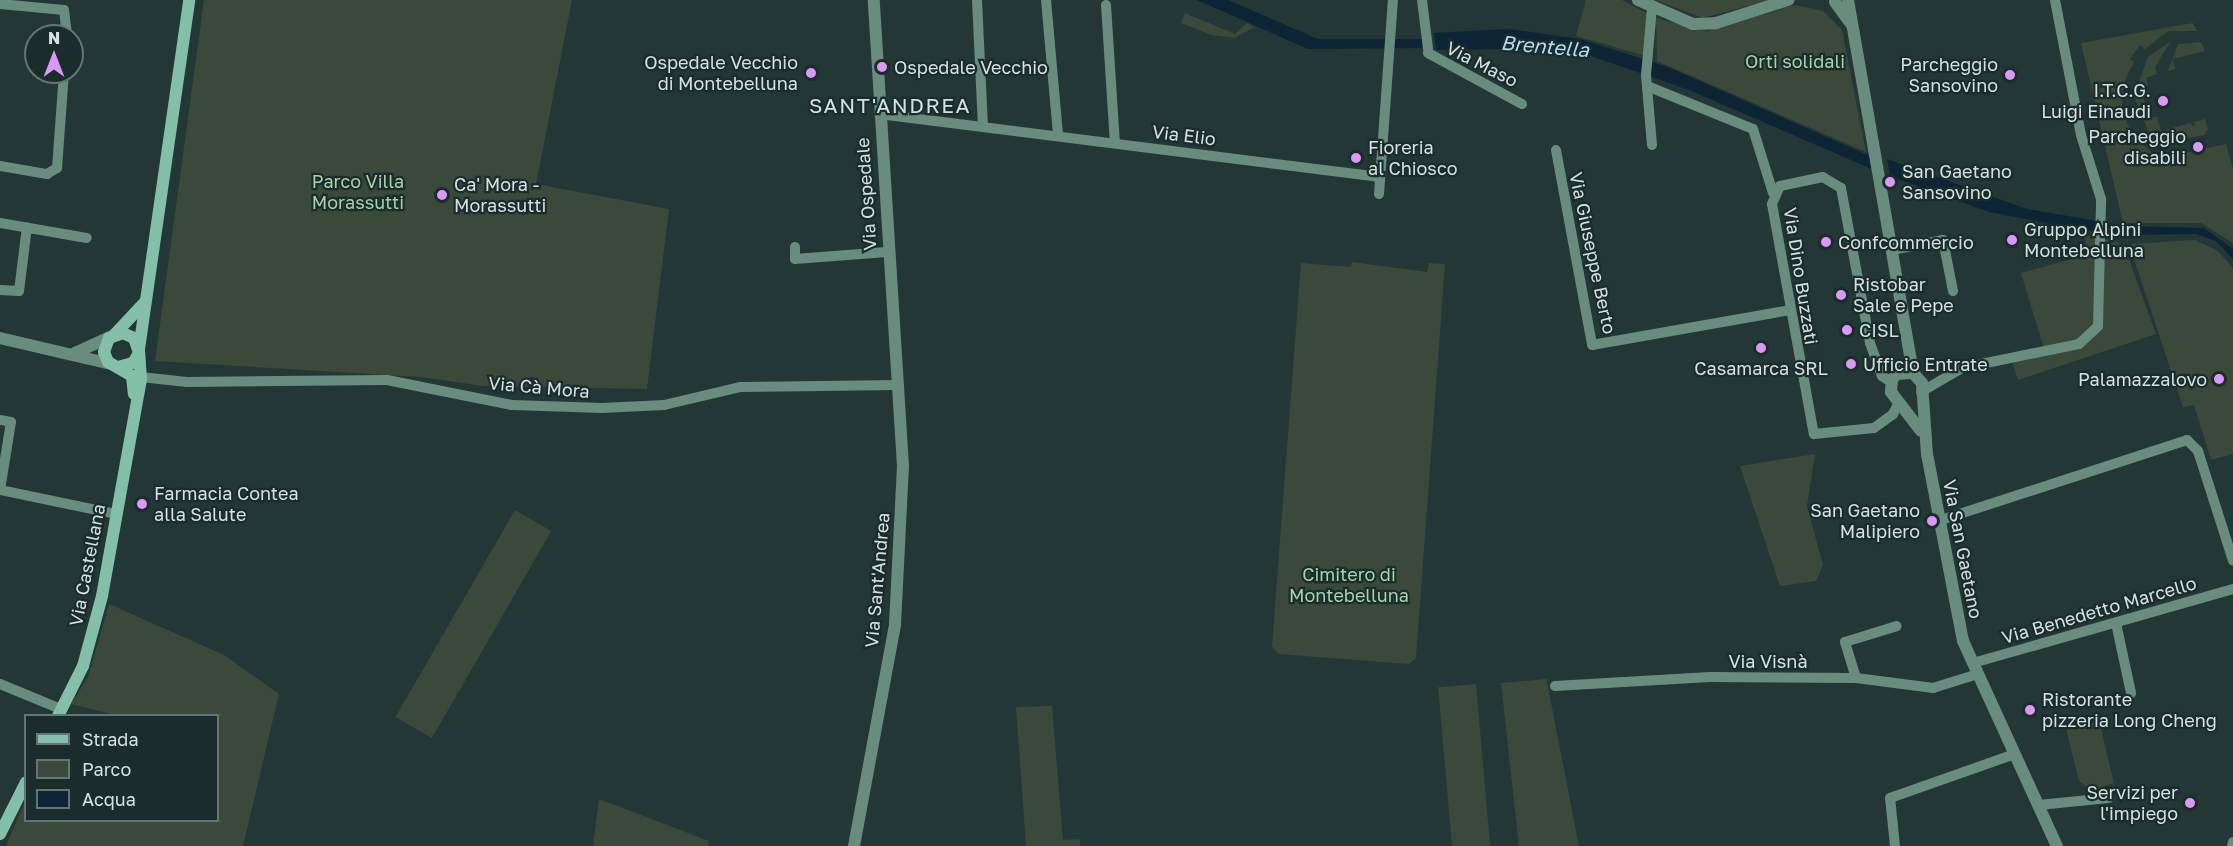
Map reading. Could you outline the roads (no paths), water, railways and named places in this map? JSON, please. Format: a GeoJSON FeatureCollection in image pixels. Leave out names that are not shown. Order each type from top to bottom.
{"type":"FeatureCollection","features":[{"type":"Feature","properties":{"kind":"main road","name":"Via Castellana"},"geometry":{"type":"LineString","coordinates":[[60,712],[92,635],[141,377],[139,351],[189,0]]}},
{"type":"Feature","properties":{"kind":"main road","name":"Via Castellana"},"geometry":{"type":"LineString","coordinates":[[113,335],[136,315],[147,296]]}},
{"type":"Feature","properties":{"kind":"main road"},"geometry":{"type":"LineString","coordinates":[[113,335],[130,336],[139,351],[133,363],[115,366],[104,352],[113,335]]}},
{"type":"Feature","properties":{"kind":"main road","name":"Via Castellana"},"geometry":{"type":"LineString","coordinates":[[115,366],[133,379],[132,416]]}},
{"type":"Feature","properties":{"kind":"main road"},"geometry":{"type":"LineString","coordinates":[[0,834],[24,786]]}},
{"type":"Feature","properties":{"kind":"street","name":"Via Ospedale"},"geometry":{"type":"LineString","coordinates":[[874,0],[887,252],[898,385]]}},
{"type":"Feature","properties":{"kind":"street"},"geometry":{"type":"LineString","coordinates":[[977,0],[983,127]]}},
{"type":"Feature","properties":{"kind":"street"},"geometry":{"type":"LineString","coordinates":[[1046,0],[1058,135]]}},
{"type":"Feature","properties":{"kind":"street"},"geometry":{"type":"LineString","coordinates":[[1378,194],[1393,0]]}},
{"type":"Feature","properties":{"kind":"street","name":"Via Maso"},"geometry":{"type":"LineString","coordinates":[[1422,0],[1428,51],[1522,104]]}},
{"type":"Feature","properties":{"kind":"street"},"geometry":{"type":"LineString","coordinates":[[1638,0],[1677,21],[1716,23],[1788,0]]}},
{"type":"Feature","properties":{"kind":"street","name":"Via San Gaetano"},"geometry":{"type":"LineString","coordinates":[[1836,0],[1852,27]]}},
{"type":"Feature","properties":{"kind":"street","name":"Via San Gaetano"},"geometry":{"type":"LineString","coordinates":[[1848,0],[1920,395],[1926,446],[1954,609],[1976,668],[2057,846]]}},
{"type":"Feature","properties":{"kind":"street"},"geometry":{"type":"LineString","coordinates":[[1894,378],[1915,374],[1942,377],[2090,338],[2100,310],[2102,234],[2098,180],[2080,135],[2055,0]]}},
{"type":"Feature","properties":{"kind":"street"},"geometry":{"type":"LineString","coordinates":[[0,4],[64,10],[66,24]]}},
{"type":"Feature","properties":{"kind":"street"},"geometry":{"type":"LineString","coordinates":[[1106,5],[1115,143]]}},
{"type":"Feature","properties":{"kind":"street"},"geometry":{"type":"LineString","coordinates":[[1652,8],[1652,58],[1647,74],[1652,145]]}},
{"type":"Feature","properties":{"kind":"street"},"geometry":{"type":"LineString","coordinates":[[0,166],[47,174],[57,168],[63,84]]}},
{"type":"Feature","properties":{"kind":"street"},"geometry":{"type":"LineString","coordinates":[[1647,86],[1753,129],[1773,193]]}},
{"type":"Feature","properties":{"kind":"street","name":"Via Elio"},"geometry":{"type":"LineString","coordinates":[[879,114],[1380,177]]}},
{"type":"Feature","properties":{"kind":"street","name":"Via Giuseppe Berto"},"geometry":{"type":"LineString","coordinates":[[1556,150],[1592,345],[1790,310]]}},
{"type":"Feature","properties":{"kind":"street","name":"Via Dino Buzzati"},"geometry":{"type":"LineString","coordinates":[[1894,378],[1882,376],[1870,343],[1841,188],[1823,177],[1789,183],[1773,193],[1790,310],[1814,434],[1874,428],[1893,414],[1901,402]]}},
{"type":"Feature","properties":{"kind":"street"},"geometry":{"type":"LineString","coordinates":[[0,223],[87,238]]}},
{"type":"Feature","properties":{"kind":"street"},"geometry":{"type":"LineString","coordinates":[[0,290],[19,291],[27,227]]}},
{"type":"Feature","properties":{"kind":"street"},"geometry":{"type":"LineString","coordinates":[[1892,250],[1943,240],[1953,291]]}},
{"type":"Feature","properties":{"kind":"street"},"geometry":{"type":"LineString","coordinates":[[795,247],[795,259],[887,252]]}},
{"type":"Feature","properties":{"kind":"street"},"geometry":{"type":"LineString","coordinates":[[68,353],[113,335]]}},
{"type":"Feature","properties":{"kind":"street"},"geometry":{"type":"LineString","coordinates":[[0,338],[115,366]]}},
{"type":"Feature","properties":{"kind":"street","name":"Via San Gaetano"},"geometry":{"type":"LineString","coordinates":[[1908,339],[1906,360],[1894,378],[1901,402],[1926,446]]}},
{"type":"Feature","properties":{"kind":"street","name":"Via Cà Mora"},"geometry":{"type":"LineString","coordinates":[[141,377],[187,382],[387,380],[513,405],[579,408],[664,405],[780,384],[898,385]]}},
{"type":"Feature","properties":{"kind":"street"},"geometry":{"type":"LineString","coordinates":[[1901,402],[1920,395],[1942,377]]}},
{"type":"Feature","properties":{"kind":"street","name":"Via Sant'Andrea"},"geometry":{"type":"LineString","coordinates":[[854,846],[895,624],[903,466],[898,385]]}},
{"type":"Feature","properties":{"kind":"street"},"geometry":{"type":"LineString","coordinates":[[0,420],[11,422],[0,490],[116,514]]}},
{"type":"Feature","properties":{"kind":"street"},"geometry":{"type":"LineString","coordinates":[[1938,521],[2187,440],[2198,451],[2233,561]]}},
{"type":"Feature","properties":{"kind":"street","name":"Via Benedetto Marcello"},"geometry":{"type":"LineString","coordinates":[[1976,668],[2116,623],[2233,589]]}},
{"type":"Feature","properties":{"kind":"street"},"geometry":{"type":"LineString","coordinates":[[2116,623],[2131,693]]}},
{"type":"Feature","properties":{"kind":"street"},"geometry":{"type":"LineString","coordinates":[[1856,678],[1845,642],[1897,626]]}},
{"type":"Feature","properties":{"kind":"street","name":"Via Visnà"},"geometry":{"type":"LineString","coordinates":[[1555,686],[1710,677],[1856,678],[1933,688],[1976,668]]}},
{"type":"Feature","properties":{"kind":"street"},"geometry":{"type":"LineString","coordinates":[[0,684],[60,712]]}},
{"type":"Feature","properties":{"kind":"street"},"geometry":{"type":"LineString","coordinates":[[1895,846],[1890,798],[2015,754]]}},
{"type":"Feature","properties":{"kind":"street"},"geometry":{"type":"LineString","coordinates":[[2039,805],[2109,798]]}},
{"type":"Feature","properties":{"kind":"water"},"geometry":{"type":"Polygon","coordinates":[[[1197,0],[1228,0],[1318,39],[1424,39],[1425,48],[1308,49],[1197,0]]]}},
{"type":"Feature","properties":{"kind":"water","name":"Brentella"},"geometry":{"type":"Polygon","coordinates":[[[1509,29],[1580,39],[1668,67],[1872,157],[1874,170],[1689,90],[1568,48],[1436,50],[1434,33],[1509,29]]]}},
{"type":"Feature","properties":{"kind":"water"},"geometry":{"type":"Polygon","coordinates":[[[1887,159],[2027,209],[2125,226],[2204,228],[2233,249],[2233,259],[2216,241],[2196,234],[2110,235],[1989,212],[1890,176],[1887,159]]]}},
{"type":"Feature","properties":{"kind":"place","name":"Ospedale Vecchio"},"geometry":{"type":"Point","coordinates":[882,67]}},
{"type":"Feature","properties":{"kind":"place","name":"Ospedale Vecchio di Montebelluna"},"geometry":{"type":"Point","coordinates":[811,73]}},
{"type":"Feature","properties":{"kind":"place","name":"Parcheggio Sansovino"},"geometry":{"type":"Point","coordinates":[2010,75]}},
{"type":"Feature","properties":{"kind":"place","name":"I.T.C.G. Luigi Einaudi"},"geometry":{"type":"Point","coordinates":[2163,101]}},
{"type":"Feature","properties":{"kind":"place","name":"Parcheggio disabili"},"geometry":{"type":"Point","coordinates":[2198,147]}},
{"type":"Feature","properties":{"kind":"place","name":"Fioreria al Chiosco"},"geometry":{"type":"Point","coordinates":[1356,158]}},
{"type":"Feature","properties":{"kind":"place","name":"San Gaetano Sansovino"},"geometry":{"type":"Point","coordinates":[1890,182]}},
{"type":"Feature","properties":{"kind":"place","name":"Ca' Mora - Morassutti"},"geometry":{"type":"Point","coordinates":[442,195]}},
{"type":"Feature","properties":{"kind":"place","name":"Gruppo Alpini Montebelluna"},"geometry":{"type":"Point","coordinates":[2012,240]}},
{"type":"Feature","properties":{"kind":"place","name":"Confcommercio"},"geometry":{"type":"Point","coordinates":[1826,242]}},
{"type":"Feature","properties":{"kind":"place","name":"Ristobar Sale e Pepe"},"geometry":{"type":"Point","coordinates":[1841,295]}},
{"type":"Feature","properties":{"kind":"place","name":"CISL"},"geometry":{"type":"Point","coordinates":[1847,330]}},
{"type":"Feature","properties":{"kind":"place","name":"Casamarca SRL"},"geometry":{"type":"Point","coordinates":[1761,348]}},
{"type":"Feature","properties":{"kind":"place","name":"Ufficio Entrate"},"geometry":{"type":"Point","coordinates":[1851,364]}},
{"type":"Feature","properties":{"kind":"place","name":"Palamazzalovo"},"geometry":{"type":"Point","coordinates":[2219,379]}},
{"type":"Feature","properties":{"kind":"place","name":"Farmacia Contea alla Salute"},"geometry":{"type":"Point","coordinates":[142,504]}},
{"type":"Feature","properties":{"kind":"place","name":"San Gaetano Malipiero"},"geometry":{"type":"Point","coordinates":[1932,521]}},
{"type":"Feature","properties":{"kind":"place","name":"Ristorante pizzeria Long Cheng"},"geometry":{"type":"Point","coordinates":[2030,710]}},
{"type":"Feature","properties":{"kind":"place","name":"Servizi per l'impiego"},"geometry":{"type":"Point","coordinates":[2190,803]}},
{"type":"Feature","properties":{"kind":"district","name":"SANT'ANDREA"},"geometry":{"type":"Point","coordinates":[890,105]}},
{"type":"Feature","properties":{"kind":"park label","name":"Orti solidali"},"geometry":{"type":"Point","coordinates":[1795,61]}},
{"type":"Feature","properties":{"kind":"park label","name":"Parco Villa Morassutti"},"geometry":{"type":"Point","coordinates":[358,192]}},
{"type":"Feature","properties":{"kind":"park label","name":"Cimitero di Montebelluna"},"geometry":{"type":"Point","coordinates":[1349,585]}}]}
